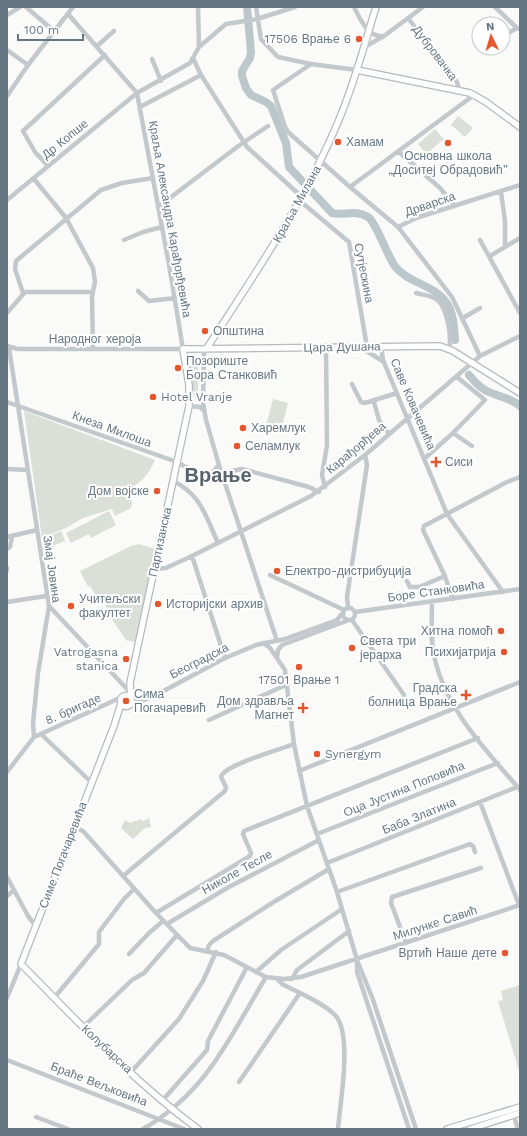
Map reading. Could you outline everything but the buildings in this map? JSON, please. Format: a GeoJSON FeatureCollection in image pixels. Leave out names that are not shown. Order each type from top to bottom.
{"type":"FeatureCollection","features":[{"type":"Feature","properties":{"kind":"main road","name":"Краља Милана"},"geometry":{"type":"LineString","coordinates":[[207,348],[278,239],[321,160],[339,121],[357,70],[376,7]]}},
{"type":"Feature","properties":{"kind":"main road"},"geometry":{"type":"LineString","coordinates":[[357,70],[459,90]]}},
{"type":"Feature","properties":{"kind":"main road","name":"Дубровачка"},"geometry":{"type":"LineString","coordinates":[[459,90],[474,95],[486,102],[520,127]]}},
{"type":"Feature","properties":{"kind":"main road","name":"Цара Душана"},"geometry":{"type":"LineString","coordinates":[[183,349],[435,346],[449,349],[520,392]]}},
{"type":"Feature","properties":{"kind":"main road","name":"Партизанска"},"geometry":{"type":"LineString","coordinates":[[130,702],[130,684],[189,404],[183,349]]}},
{"type":"Feature","properties":{"kind":"main road","name":"Партизанска"},"geometry":{"type":"LineString","coordinates":[[122,700],[126,689],[130,684]]}},
{"type":"Feature","properties":{"kind":"main road"},"geometry":{"type":"LineString","coordinates":[[122,700],[127,695],[130,702]]}},
{"type":"Feature","properties":{"kind":"main road"},"geometry":{"type":"LineString","coordinates":[[122,700],[130,702]]}},
{"type":"Feature","properties":{"kind":"main road","name":"Симе Погачаревића"},"geometry":{"type":"LineString","coordinates":[[21,964],[119,712],[122,700]]}},
{"type":"Feature","properties":{"kind":"main road"},"geometry":{"type":"LineString","coordinates":[[119,712],[130,702]]}},
{"type":"Feature","properties":{"kind":"main road","name":"Колубарска"},"geometry":{"type":"LineString","coordinates":[[21,964],[83,1027],[171,1110],[198,1129]]}},
{"type":"Feature","properties":{"kind":"main road"},"geometry":{"type":"LineString","coordinates":[[470,1129],[512,1112],[520,1106]]}},
{"type":"Feature","properties":{"kind":"main road"},"geometry":{"type":"LineString","coordinates":[[447,1129],[512,1112],[520,1113]]}},
{"type":"Feature","properties":{"kind":"street"},"geometry":{"type":"LineString","coordinates":[[7,15],[20,7]]}},
{"type":"Feature","properties":{"kind":"street"},"geometry":{"type":"LineString","coordinates":[[26,7],[54,31]]}},
{"type":"Feature","properties":{"kind":"street"},"geometry":{"type":"LineString","coordinates":[[7,96],[28,65],[72,7]]}},
{"type":"Feature","properties":{"kind":"street"},"geometry":{"type":"LineString","coordinates":[[198,7],[199,47]]}},
{"type":"Feature","properties":{"kind":"street"},"geometry":{"type":"LineString","coordinates":[[256,7],[261,39],[281,59],[357,70]]}},
{"type":"Feature","properties":{"kind":"street"},"geometry":{"type":"LineString","coordinates":[[199,47],[226,24],[257,19],[294,7]]}},
{"type":"Feature","properties":{"kind":"street"},"geometry":{"type":"LineString","coordinates":[[354,7],[369,31],[377,36],[384,36]]}},
{"type":"Feature","properties":{"kind":"street"},"geometry":{"type":"LineString","coordinates":[[363,48],[384,36],[423,7]]}},
{"type":"Feature","properties":{"kind":"street"},"geometry":{"type":"LineString","coordinates":[[495,7],[518,28]]}},
{"type":"Feature","properties":{"kind":"street"},"geometry":{"type":"LineString","coordinates":[[68,14],[137,93]]}},
{"type":"Feature","properties":{"kind":"street","name":"Дубровачка"},"geometry":{"type":"LineString","coordinates":[[408,18],[457,82],[459,90]]}},
{"type":"Feature","properties":{"kind":"street"},"geometry":{"type":"LineString","coordinates":[[97,46],[114,30]]}},
{"type":"Feature","properties":{"kind":"street","name":"Др Копше"},"geometry":{"type":"LineString","coordinates":[[7,200],[137,93],[187,66],[199,47]]}},
{"type":"Feature","properties":{"kind":"street"},"geometry":{"type":"LineString","coordinates":[[7,50],[28,65]]}},
{"type":"Feature","properties":{"kind":"street"},"geometry":{"type":"LineString","coordinates":[[48,166],[35,152],[22,131],[105,55]]}},
{"type":"Feature","properties":{"kind":"street","name":"Сутјескина"},"geometry":{"type":"LineString","coordinates":[[193,58],[201,76],[252,153],[349,242],[367,347]]}},
{"type":"Feature","properties":{"kind":"street"},"geometry":{"type":"LineString","coordinates":[[152,59],[161,81]]}},
{"type":"Feature","properties":{"kind":"street","name":"Дрварска"},"geometry":{"type":"LineString","coordinates":[[311,64],[275,88],[273,93],[288,132],[398,227],[416,218],[520,185]]}},
{"type":"Feature","properties":{"kind":"street"},"geometry":{"type":"LineString","coordinates":[[140,107],[201,76]]}},
{"type":"Feature","properties":{"kind":"street","name":"Краља Александра Карађорђевића"},"geometry":{"type":"LineString","coordinates":[[137,93],[183,349]]}},
{"type":"Feature","properties":{"kind":"street"},"geometry":{"type":"LineString","coordinates":[[350,187],[474,95]]}},
{"type":"Feature","properties":{"kind":"street"},"geometry":{"type":"LineString","coordinates":[[158,208],[244,142],[268,126]]}},
{"type":"Feature","properties":{"kind":"street"},"geometry":{"type":"LineString","coordinates":[[399,152],[440,188],[455,206]]}},
{"type":"Feature","properties":{"kind":"street"},"geometry":{"type":"LineString","coordinates":[[23,293],[14,262],[105,187],[153,178]]}},
{"type":"Feature","properties":{"kind":"street"},"geometry":{"type":"LineString","coordinates":[[34,179],[66,218],[93,268],[95,282],[93,292],[93,350]]}},
{"type":"Feature","properties":{"kind":"street"},"geometry":{"type":"LineString","coordinates":[[501,192],[505,221],[505,247]]}},
{"type":"Feature","properties":{"kind":"street"},"geometry":{"type":"LineString","coordinates":[[398,227],[452,297],[480,356]]}},
{"type":"Feature","properties":{"kind":"street"},"geometry":{"type":"LineString","coordinates":[[124,240],[143,232],[162,228]]}},
{"type":"Feature","properties":{"kind":"street"},"geometry":{"type":"LineString","coordinates":[[490,256],[520,238]]}},
{"type":"Feature","properties":{"kind":"street"},"geometry":{"type":"LineString","coordinates":[[480,240],[520,313]]}},
{"type":"Feature","properties":{"kind":"street"},"geometry":{"type":"LineString","coordinates":[[138,291],[149,301],[175,298]]}},
{"type":"Feature","properties":{"kind":"street"},"geometry":{"type":"LineString","coordinates":[[23,293],[93,292]]}},
{"type":"Feature","properties":{"kind":"street"},"geometry":{"type":"LineString","coordinates":[[7,313],[23,293]]}},
{"type":"Feature","properties":{"kind":"street"},"geometry":{"type":"LineString","coordinates":[[416,293],[428,295],[441,304],[450,332],[449,349]]}},
{"type":"Feature","properties":{"kind":"street"},"geometry":{"type":"LineString","coordinates":[[463,318],[480,308]]}},
{"type":"Feature","properties":{"kind":"street","name":"Карађорђева"},"geometry":{"type":"LineString","coordinates":[[154,570],[166,568],[192,556],[319,492],[457,377],[480,356],[520,336]]}},
{"type":"Feature","properties":{"kind":"street","name":"Саве Ковачевића"},"geometry":{"type":"LineString","coordinates":[[380,346],[384,362],[447,514],[503,592]]}},
{"type":"Feature","properties":{"kind":"street","name":"Народног хероја"},"geometry":{"type":"LineString","coordinates":[[8,347],[18,349],[93,350],[183,349]]}},
{"type":"Feature","properties":{"kind":"street","name":"Змај Јовина"},"geometry":{"type":"LineString","coordinates":[[8,347],[26,470],[37,530],[46,596],[49,606],[38,673],[33,723],[34,737]]}},
{"type":"Feature","properties":{"kind":"street"},"geometry":{"type":"LineString","coordinates":[[325,487],[322,475],[327,445],[326,347]]}},
{"type":"Feature","properties":{"kind":"street"},"geometry":{"type":"LineString","coordinates":[[359,347],[384,362]]}},
{"type":"Feature","properties":{"kind":"street"},"geometry":{"type":"LineString","coordinates":[[207,348],[204,353],[202,405],[219,465],[243,531],[277,641]]}},
{"type":"Feature","properties":{"kind":"street"},"geometry":{"type":"LineString","coordinates":[[425,458],[453,433],[485,400],[457,377]]}},
{"type":"Feature","properties":{"kind":"street"},"geometry":{"type":"LineString","coordinates":[[352,384],[362,403],[374,402],[397,393]]}},
{"type":"Feature","properties":{"kind":"street","name":"Кнеза Милоша"},"geometry":{"type":"LineString","coordinates":[[7,402],[177,462],[225,482]]}},
{"type":"Feature","properties":{"kind":"street"},"geometry":{"type":"LineString","coordinates":[[374,402],[379,420],[389,434]]}},
{"type":"Feature","properties":{"kind":"street"},"geometry":{"type":"LineString","coordinates":[[189,404],[202,405]]}},
{"type":"Feature","properties":{"kind":"street"},"geometry":{"type":"LineString","coordinates":[[453,433],[472,446]]}},
{"type":"Feature","properties":{"kind":"street"},"geometry":{"type":"LineString","coordinates":[[365,454],[367,465],[345,619],[350,620],[404,695]]}},
{"type":"Feature","properties":{"kind":"street"},"geometry":{"type":"LineString","coordinates":[[210,475],[219,465]]}},
{"type":"Feature","properties":{"kind":"street"},"geometry":{"type":"LineString","coordinates":[[7,469],[26,470]]}},
{"type":"Feature","properties":{"kind":"street"},"geometry":{"type":"LineString","coordinates":[[222,473],[242,469],[309,487],[319,492]]}},
{"type":"Feature","properties":{"kind":"street"},"geometry":{"type":"LineString","coordinates":[[453,599],[445,576],[423,528],[507,482],[520,477]]}},
{"type":"Feature","properties":{"kind":"street"},"geometry":{"type":"LineString","coordinates":[[173,480],[184,486],[197,497],[218,543]]}},
{"type":"Feature","properties":{"kind":"street"},"geometry":{"type":"LineString","coordinates":[[7,549],[10,547],[9,537],[23,532],[37,530]]}},
{"type":"Feature","properties":{"kind":"street"},"geometry":{"type":"LineString","coordinates":[[192,556],[225,658]]}},
{"type":"Feature","properties":{"kind":"street"},"geometry":{"type":"LineString","coordinates":[[270,575],[345,611],[352,608],[355,612],[350,620],[282,645],[278,650],[277,658]]}},
{"type":"Feature","properties":{"kind":"street"},"geometry":{"type":"LineString","coordinates":[[407,582],[410,587],[416,588],[445,576]]}},
{"type":"Feature","properties":{"kind":"street","name":"Боре Станковића"},"geometry":{"type":"LineString","coordinates":[[355,612],[520,589]]}},
{"type":"Feature","properties":{"kind":"street"},"geometry":{"type":"LineString","coordinates":[[7,602],[46,596]]}},
{"type":"Feature","properties":{"kind":"street"},"geometry":{"type":"LineString","coordinates":[[432,602],[434,658],[454,708],[519,789]]}},
{"type":"Feature","properties":{"kind":"street"},"geometry":{"type":"LineString","coordinates":[[49,606],[126,689]]}},
{"type":"Feature","properties":{"kind":"street","name":"Београдска"},"geometry":{"type":"LineString","coordinates":[[130,702],[142,700],[158,694],[225,658],[264,643],[277,641],[337,620],[345,611]]}},
{"type":"Feature","properties":{"kind":"street"},"geometry":{"type":"LineString","coordinates":[[264,643],[270,648],[285,670],[288,684],[294,744],[307,806],[337,892],[357,960],[372,997],[416,1129]]}},
{"type":"Feature","properties":{"kind":"street"},"geometry":{"type":"LineString","coordinates":[[299,771],[520,682]]}},
{"type":"Feature","properties":{"kind":"street"},"geometry":{"type":"LineString","coordinates":[[209,720],[288,684]]}},
{"type":"Feature","properties":{"kind":"street","name":"8. бригаде"},"geometry":{"type":"LineString","coordinates":[[34,737],[112,702],[122,700]]}},
{"type":"Feature","properties":{"kind":"street"},"geometry":{"type":"LineString","coordinates":[[41,734],[91,782]]}},
{"type":"Feature","properties":{"kind":"street"},"geometry":{"type":"LineString","coordinates":[[7,772],[34,737]]}},
{"type":"Feature","properties":{"kind":"street"},"geometry":{"type":"LineString","coordinates":[[156,913],[250,856],[251,853],[243,834],[244,831],[478,738]]}},
{"type":"Feature","properties":{"kind":"street"},"geometry":{"type":"LineString","coordinates":[[123,876],[225,791],[226,787],[221,777],[224,771],[294,744]]}},
{"type":"Feature","properties":{"kind":"street","name":"Оца Јустина Поповића"},"geometry":{"type":"LineString","coordinates":[[317,834],[498,763]]}},
{"type":"Feature","properties":{"kind":"street","name":"Баба Златина"},"geometry":{"type":"LineString","coordinates":[[327,863],[480,802],[519,789]]}},
{"type":"Feature","properties":{"kind":"street"},"geometry":{"type":"LineString","coordinates":[[480,802],[520,905]]}},
{"type":"Feature","properties":{"kind":"street"},"geometry":{"type":"LineString","coordinates":[[74,826],[83,831],[165,923],[193,950],[216,952],[266,977],[277,979],[282,984],[336,1016],[345,1049],[338,1129]]}},
{"type":"Feature","properties":{"kind":"street","name":"Николе Тесле"},"geometry":{"type":"LineString","coordinates":[[129,954],[149,933],[165,923],[227,888],[319,840]]}},
{"type":"Feature","properties":{"kind":"street"},"geometry":{"type":"LineString","coordinates":[[337,892],[470,844],[473,846],[474,852]]}},
{"type":"Feature","properties":{"kind":"street"},"geometry":{"type":"LineString","coordinates":[[406,943],[391,903],[392,897],[481,868]]}},
{"type":"Feature","properties":{"kind":"street"},"geometry":{"type":"LineString","coordinates":[[207,951],[209,945],[213,941],[329,869]]}},
{"type":"Feature","properties":{"kind":"street"},"geometry":{"type":"LineString","coordinates":[[7,877],[28,916],[36,925]]}},
{"type":"Feature","properties":{"kind":"street"},"geometry":{"type":"LineString","coordinates":[[54,998],[99,944],[99,932],[124,898],[134,889]]}},
{"type":"Feature","properties":{"kind":"street"},"geometry":{"type":"LineString","coordinates":[[7,896],[14,890]]}},
{"type":"Feature","properties":{"kind":"street","name":"Милунке Савић"},"geometry":{"type":"LineString","coordinates":[[277,979],[292,979],[357,960],[520,905]]}},
{"type":"Feature","properties":{"kind":"street"},"geometry":{"type":"LineString","coordinates":[[256,972],[288,945],[342,909]]}},
{"type":"Feature","properties":{"kind":"street"},"geometry":{"type":"LineString","coordinates":[[292,979],[297,970],[349,931]]}},
{"type":"Feature","properties":{"kind":"street"},"geometry":{"type":"LineString","coordinates":[[83,1027],[132,980],[144,973],[177,935]]}},
{"type":"Feature","properties":{"kind":"street"},"geometry":{"type":"LineString","coordinates":[[131,1072],[179,1019],[203,981],[216,952]]}},
{"type":"Feature","properties":{"kind":"street"},"geometry":{"type":"LineString","coordinates":[[357,960],[357,972],[408,1129]]}},
{"type":"Feature","properties":{"kind":"street","name":"Симе Погачаревића"},"geometry":{"type":"LineString","coordinates":[[7,998],[21,964]]}},
{"type":"Feature","properties":{"kind":"street"},"geometry":{"type":"LineString","coordinates":[[343,964],[352,967],[357,972]]}},
{"type":"Feature","properties":{"kind":"street"},"geometry":{"type":"LineString","coordinates":[[162,1101],[207,1050],[208,1041],[247,967]]}},
{"type":"Feature","properties":{"kind":"street"},"geometry":{"type":"LineString","coordinates":[[143,1129],[160,1119],[171,1110],[192,1090],[222,1054],[266,977]]}},
{"type":"Feature","properties":{"kind":"street"},"geometry":{"type":"LineString","coordinates":[[239,1082],[300,994]]}},
{"type":"Feature","properties":{"kind":"street"},"geometry":{"type":"LineString","coordinates":[[366,999],[372,997]]}},
{"type":"Feature","properties":{"kind":"street","name":"Браће Вељковића"},"geometry":{"type":"LineString","coordinates":[[7,1060],[184,1129]]}},
{"type":"Feature","properties":{"kind":"street"},"geometry":{"type":"LineString","coordinates":[[512,1112],[518,1129]]}},
{"type":"Feature","properties":{"kind":"street"},"geometry":{"type":"LineString","coordinates":[[36,1117],[68,1129]]}},
{"type":"Feature","properties":{"kind":"shaded area"},"geometry":{"type":"Polygon","coordinates":[[[458,116],[473,128],[465,137],[451,125],[458,116]]]}},
{"type":"Feature","properties":{"kind":"shaded area"},"geometry":{"type":"Polygon","coordinates":[[[435,129],[444,139],[426,154],[418,144],[435,129]]]}},
{"type":"Feature","properties":{"kind":"shaded area"},"geometry":{"type":"Polygon","coordinates":[[[193,360],[198,362],[198,397],[196,399],[194,396],[189,364],[193,360]]]}},
{"type":"Feature","properties":{"kind":"shaded area"},"geometry":{"type":"Polygon","coordinates":[[[273,399],[288,403],[281,430],[266,426],[273,399]]]}},
{"type":"Feature","properties":{"kind":"shaded area"},"geometry":{"type":"Polygon","coordinates":[[[24,411],[155,460],[151,469],[144,477],[137,484],[128,489],[132,502],[131,508],[115,516],[112,509],[83,518],[68,527],[42,538],[24,411]]]}},
{"type":"Feature","properties":{"kind":"shaded area"},"geometry":{"type":"Polygon","coordinates":[[[109,511],[116,525],[91,538],[89,534],[71,543],[66,533],[109,511]]]}},
{"type":"Feature","properties":{"kind":"shaded area"},"geometry":{"type":"Polygon","coordinates":[[[61,531],[65,541],[48,548],[45,538],[61,531]]]}},
{"type":"Feature","properties":{"kind":"shaded area"},"geometry":{"type":"Polygon","coordinates":[[[139,544],[158,550],[153,576],[141,613],[139,643],[126,640],[107,612],[109,611],[99,595],[96,596],[90,586],[88,587],[80,571],[131,546],[139,544]]]}},
{"type":"Feature","properties":{"kind":"shaded area"},"geometry":{"type":"Polygon","coordinates":[[[149,818],[151,827],[145,828],[133,839],[121,828],[125,820],[131,823],[140,819],[143,821],[149,818]]]}},
{"type":"Feature","properties":{"kind":"shaded area"},"geometry":{"type":"Polygon","coordinates":[[[520,985],[520,1074],[498,1001],[503,1000],[501,991],[520,985]]]}},
{"type":"Feature","properties":{"kind":"waterway"},"geometry":{"type":"LineString","coordinates":[[247,7],[251,52],[250,58],[242,71],[242,76],[246,88],[251,95],[271,106],[286,143],[289,167],[332,213],[359,213],[371,220],[391,260],[399,271],[434,291],[441,296],[449,306],[454,325],[455,340]]}},
{"type":"Feature","properties":{"kind":"waterway"},"geometry":{"type":"LineString","coordinates":[[469,375],[483,389],[511,400],[520,406]]}},
{"type":"Feature","properties":{"kind":"place","name":"17506 Врање 6"},"geometry":{"type":"Point","coordinates":[359,39]}},
{"type":"Feature","properties":{"kind":"place","name":"Хамам"},"geometry":{"type":"Point","coordinates":[338,142]}},
{"type":"Feature","properties":{"kind":"place","name":"Основна школа „Доситеј Обрадовић”"},"geometry":{"type":"Point","coordinates":[448,143]}},
{"type":"Feature","properties":{"kind":"place","name":"Општина"},"geometry":{"type":"Point","coordinates":[205,331]}},
{"type":"Feature","properties":{"kind":"place","name":"Позориште Бора Станковић"},"geometry":{"type":"Point","coordinates":[178,368]}},
{"type":"Feature","properties":{"kind":"place","name":"Hotel Vranje"},"geometry":{"type":"Point","coordinates":[153,397]}},
{"type":"Feature","properties":{"kind":"place","name":"Харемлук"},"geometry":{"type":"Point","coordinates":[243,428]}},
{"type":"Feature","properties":{"kind":"place","name":"Селамлук"},"geometry":{"type":"Point","coordinates":[237,446]}},
{"type":"Feature","properties":{"kind":"place","name":"Сиси"},"geometry":{"type":"Point","coordinates":[436,462]}},
{"type":"Feature","properties":{"kind":"place","name":"Дом војске"},"geometry":{"type":"Point","coordinates":[157,491]}},
{"type":"Feature","properties":{"kind":"place","name":"Електро-дистрибуција"},"geometry":{"type":"Point","coordinates":[277,571]}},
{"type":"Feature","properties":{"kind":"place","name":"Историјски архив"},"geometry":{"type":"Point","coordinates":[158,604]}},
{"type":"Feature","properties":{"kind":"place","name":"Учитељски факултет"},"geometry":{"type":"Point","coordinates":[71,606]}},
{"type":"Feature","properties":{"kind":"place","name":"Хитна помоћ"},"geometry":{"type":"Point","coordinates":[501,631]}},
{"type":"Feature","properties":{"kind":"place","name":"Света три јерарха"},"geometry":{"type":"Point","coordinates":[352,648]}},
{"type":"Feature","properties":{"kind":"place","name":"Психијатрија"},"geometry":{"type":"Point","coordinates":[504,652]}},
{"type":"Feature","properties":{"kind":"place","name":"Vatrogasna stanica"},"geometry":{"type":"Point","coordinates":[126,659]}},
{"type":"Feature","properties":{"kind":"place","name":"17501 Врање 1"},"geometry":{"type":"Point","coordinates":[299,667]}},
{"type":"Feature","properties":{"kind":"place","name":"Градска болница Врање"},"geometry":{"type":"Point","coordinates":[466,695]}},
{"type":"Feature","properties":{"kind":"place","name":"Сима Погачаревић"},"geometry":{"type":"Point","coordinates":[126,701]}},
{"type":"Feature","properties":{"kind":"place","name":"Дом здравља Магнет"},"geometry":{"type":"Point","coordinates":[303,708]}},
{"type":"Feature","properties":{"kind":"place","name":"Synergym"},"geometry":{"type":"Point","coordinates":[317,754]}},
{"type":"Feature","properties":{"kind":"place","name":"Вртић Наше дете"},"geometry":{"type":"Point","coordinates":[505,953]}},
{"type":"Feature","properties":{"kind":"district","name":"Врање"},"geometry":{"type":"Point","coordinates":[218,475]}}]}
